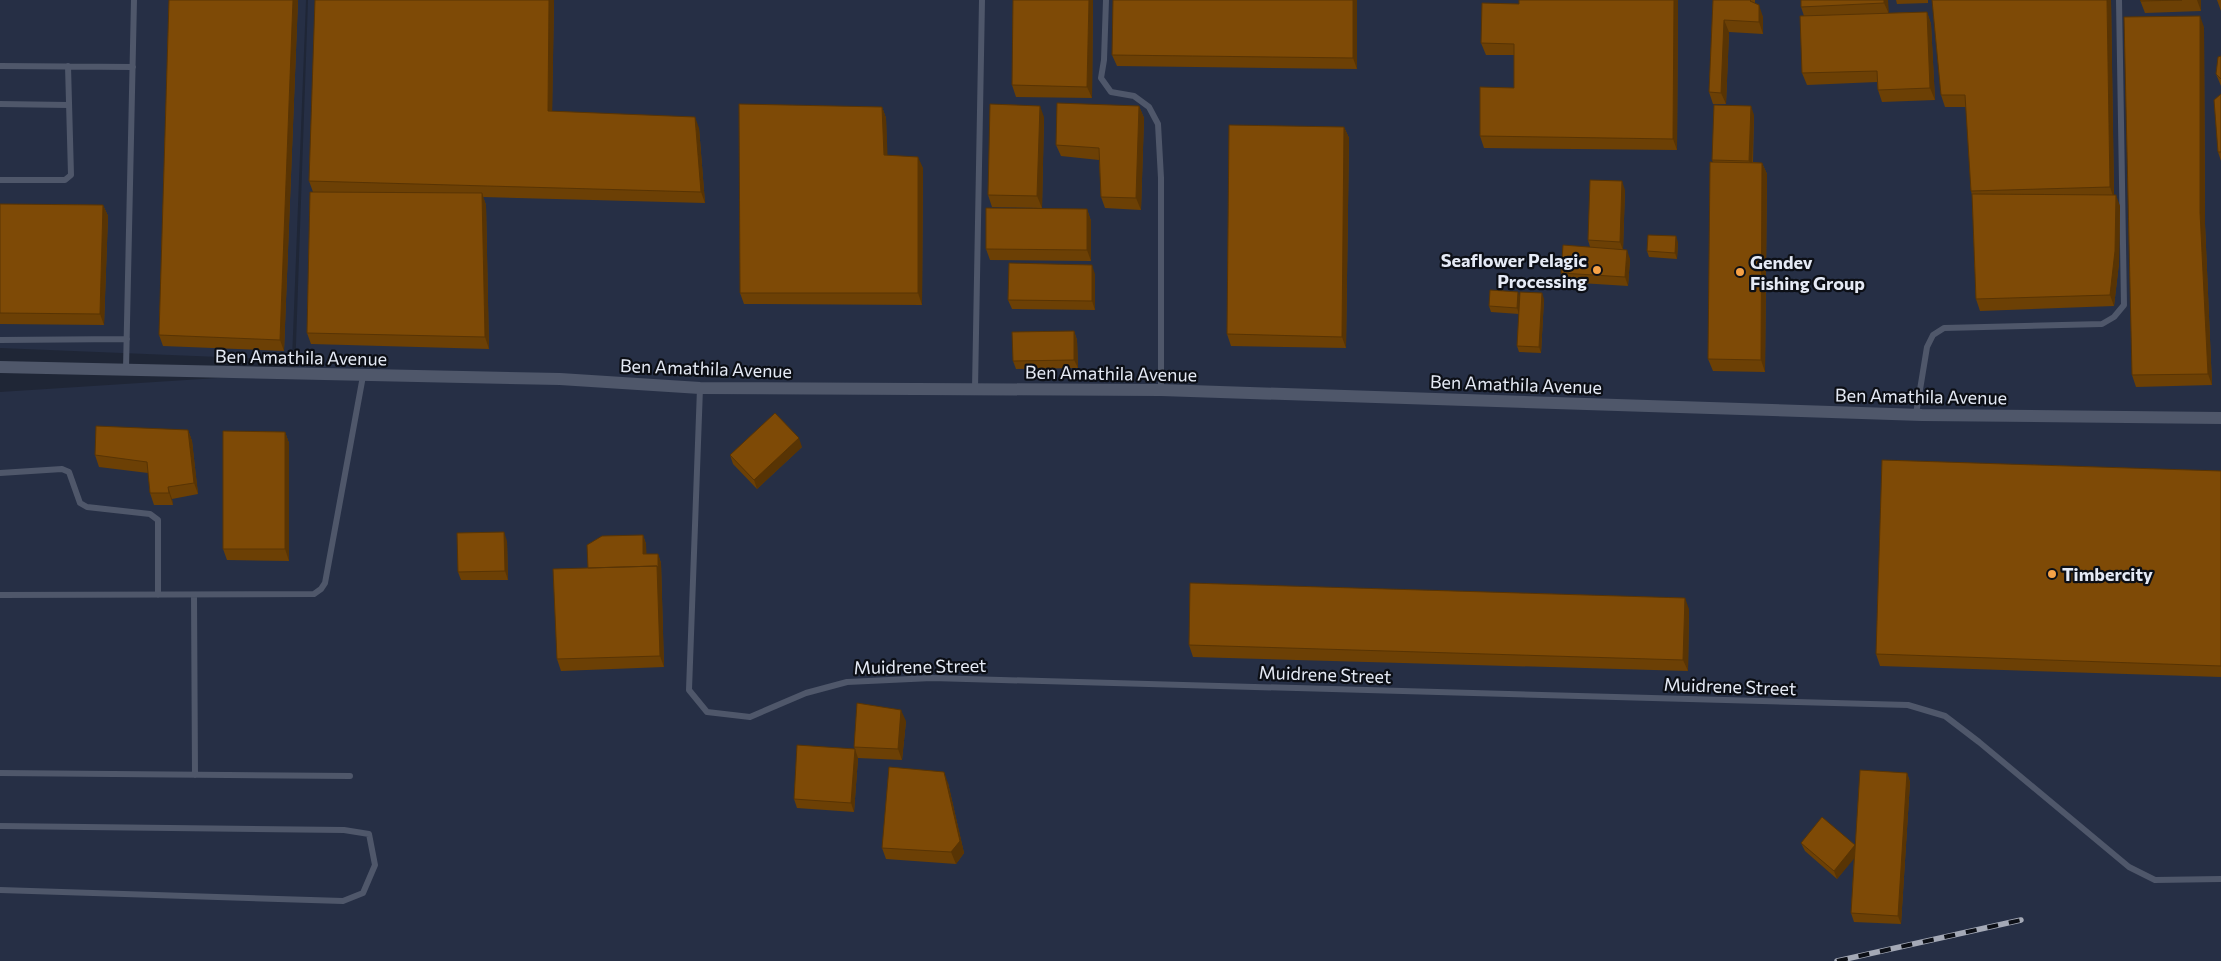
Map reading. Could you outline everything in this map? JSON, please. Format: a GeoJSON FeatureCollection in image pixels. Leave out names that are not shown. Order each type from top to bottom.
{"type":"FeatureCollection","features":[{"type":"Feature","properties":{"kind":"street","name":"Ben Amathila Avenue"},"geometry":{"type":"LineString","coordinates":[[0,367],[560,379],[700,388],[1161,390],[1916,414],[2221,418]]}},
{"type":"Feature","properties":{"kind":"lane"},"geometry":{"type":"LineString","coordinates":[[126,369],[134,0]]}},
{"type":"Feature","properties":{"kind":"lane"},"geometry":{"type":"LineString","coordinates":[[975,389],[982,0]]}},
{"type":"Feature","properties":{"kind":"lane"},"geometry":{"type":"LineString","coordinates":[[1106,0],[1104,60],[1101,78],[1111,92],[1134,96],[1149,108],[1158,124],[1161,178],[1161,390]]}},
{"type":"Feature","properties":{"kind":"lane"},"geometry":{"type":"LineString","coordinates":[[1916,414],[1927,347],[1933,335],[1944,328],[2102,324],[2114,317],[2124,305],[2119,0]]}},
{"type":"Feature","properties":{"kind":"lane"},"geometry":{"type":"LineString","coordinates":[[0,66],[133,67]]}},
{"type":"Feature","properties":{"kind":"lane"},"geometry":{"type":"LineString","coordinates":[[0,180],[65,180],[71,175],[68,66]]}},
{"type":"Feature","properties":{"kind":"lane"},"geometry":{"type":"LineString","coordinates":[[0,104],[68,105]]}},
{"type":"Feature","properties":{"kind":"lane"},"geometry":{"type":"LineString","coordinates":[[0,340],[127,339]]}},
{"type":"Feature","properties":{"kind":"lane"},"geometry":{"type":"LineString","coordinates":[[0,595],[314,594],[321,590],[325,583],[363,376]]}},
{"type":"Feature","properties":{"kind":"lane","name":"Muidrene Street"},"geometry":{"type":"LineString","coordinates":[[700,388],[689,690],[707,712],[750,717],[806,693],[847,682],[932,678],[1908,706],[1945,716],[2129,867],[2155,880],[2221,879]]}},
{"type":"Feature","properties":{"kind":"lane"},"geometry":{"type":"LineString","coordinates":[[0,473],[62,469],[70,472],[80,503],[87,507],[150,514],[158,520],[158,594]]}},
{"type":"Feature","properties":{"kind":"lane"},"geometry":{"type":"LineString","coordinates":[[194,594],[194,775]]}},
{"type":"Feature","properties":{"kind":"lane"},"geometry":{"type":"LineString","coordinates":[[0,773],[350,776]]}},
{"type":"Feature","properties":{"kind":"lane"},"geometry":{"type":"LineString","coordinates":[[0,826],[344,830],[369,834],[375,865],[363,893],[343,901],[0,890]]}},
{"type":"Feature","properties":{"kind":"shaded area"},"geometry":{"type":"Polygon","coordinates":[[[0,0],[306,0],[292,360],[0,348],[0,0]]]}},
{"type":"Feature","properties":{"kind":"shaded area"},"geometry":{"type":"Polygon","coordinates":[[[308,0],[2221,0],[2221,961],[0,961],[0,392],[295,373],[308,0]]]}},
{"type":"Feature","properties":{"kind":"building"},"geometry":{"type":"Polygon","coordinates":[[[169,0],[293,0],[280,340],[159,335],[169,0]]]}},
{"type":"Feature","properties":{"kind":"building"},"geometry":{"type":"Polygon","coordinates":[[[315,0],[549,0],[548,111],[695,117],[701,192],[309,181],[315,0]]]}},
{"type":"Feature","properties":{"kind":"building"},"geometry":{"type":"Polygon","coordinates":[[[1013,0],[1089,0],[1087,87],[1012,85],[1013,0]]]}},
{"type":"Feature","properties":{"kind":"building"},"geometry":{"type":"Polygon","coordinates":[[[1113,0],[1353,0],[1353,58],[1112,55],[1113,0]]]}},
{"type":"Feature","properties":{"kind":"building"},"geometry":{"type":"Polygon","coordinates":[[[1519,0],[1674,0],[1673,139],[1480,136],[1480,87],[1514,88],[1514,44],[1481,43],[1482,3],[1519,4],[1519,0]]]}},
{"type":"Feature","properties":{"kind":"building"},"geometry":{"type":"Polygon","coordinates":[[[1713,0],[1751,0],[1759,5],[1759,22],[1724,20],[1721,93],[1709,92],[1713,0]]]}},
{"type":"Feature","properties":{"kind":"building"},"geometry":{"type":"Polygon","coordinates":[[[1801,0],[1884,0],[1884,3],[1801,7],[1801,0]]]}},
{"type":"Feature","properties":{"kind":"building"},"geometry":{"type":"Polygon","coordinates":[[[1932,0],[2107,0],[2110,187],[1971,191],[1965,95],[1941,95],[1932,0]]]}},
{"type":"Feature","properties":{"kind":"building"},"geometry":{"type":"Polygon","coordinates":[[[2140,0],[2182,0],[2141,1],[2140,0]]]}},
{"type":"Feature","properties":{"kind":"building"},"geometry":{"type":"Polygon","coordinates":[[[1927,12],[1930,88],[1878,90],[1877,71],[1802,73],[1800,16],[1927,12]]]}},
{"type":"Feature","properties":{"kind":"building"},"geometry":{"type":"Polygon","coordinates":[[[2200,16],[2200,212],[2208,374],[2132,375],[2124,17],[2200,16]]]}},
{"type":"Feature","properties":{"kind":"building"},"geometry":{"type":"Polygon","coordinates":[[[2221,56],[2221,79],[2216,74],[2218,57],[2221,56]]]}},
{"type":"Feature","properties":{"kind":"building"},"geometry":{"type":"Polygon","coordinates":[[[2221,94],[2221,152],[2218,152],[2214,100],[2221,94]]]}},
{"type":"Feature","properties":{"kind":"building"},"geometry":{"type":"Polygon","coordinates":[[[1057,103],[1139,106],[1136,198],[1101,197],[1099,148],[1056,145],[1057,103]]]}},
{"type":"Feature","properties":{"kind":"building"},"geometry":{"type":"Polygon","coordinates":[[[739,104],[882,107],[884,155],[918,157],[918,293],[740,293],[739,104]]]}},
{"type":"Feature","properties":{"kind":"building"},"geometry":{"type":"Polygon","coordinates":[[[990,104],[1040,106],[1037,196],[988,195],[990,104]]]}},
{"type":"Feature","properties":{"kind":"building"},"geometry":{"type":"Polygon","coordinates":[[[1714,105],[1751,106],[1749,161],[1712,160],[1714,105]]]}},
{"type":"Feature","properties":{"kind":"building"},"geometry":{"type":"Polygon","coordinates":[[[1229,125],[1344,127],[1342,337],[1227,334],[1229,125]]]}},
{"type":"Feature","properties":{"kind":"building","name":"Gendev Fishing Group"},"geometry":{"type":"Polygon","coordinates":[[[1710,162],[1762,163],[1761,360],[1708,359],[1710,162]]]}},
{"type":"Feature","properties":{"kind":"building"},"geometry":{"type":"Polygon","coordinates":[[[1590,180],[1622,181],[1620,242],[1588,240],[1590,180]]]}},
{"type":"Feature","properties":{"kind":"building"},"geometry":{"type":"Polygon","coordinates":[[[310,192],[482,193],[485,337],[307,333],[310,192]]]}},
{"type":"Feature","properties":{"kind":"building"},"geometry":{"type":"Polygon","coordinates":[[[1972,194],[2116,195],[2115,251],[2110,295],[1976,299],[1972,194]]]}},
{"type":"Feature","properties":{"kind":"building"},"geometry":{"type":"Polygon","coordinates":[[[0,204],[103,205],[100,314],[0,313],[0,204]]]}},
{"type":"Feature","properties":{"kind":"building"},"geometry":{"type":"Polygon","coordinates":[[[986,208],[1087,209],[1087,250],[986,249],[986,208]]]}},
{"type":"Feature","properties":{"kind":"building"},"geometry":{"type":"Polygon","coordinates":[[[1648,235],[1676,236],[1675,253],[1647,251],[1648,235]]]}},
{"type":"Feature","properties":{"kind":"building","name":"Seaflower Pelagic Processing"},"geometry":{"type":"Polygon","coordinates":[[[1563,245],[1627,250],[1625,277],[1561,273],[1563,245]]]}},
{"type":"Feature","properties":{"kind":"building"},"geometry":{"type":"Polygon","coordinates":[[[1009,263],[1092,265],[1092,301],[1008,300],[1009,263]]]}},
{"type":"Feature","properties":{"kind":"building"},"geometry":{"type":"Polygon","coordinates":[[[1490,290],[1518,292],[1517,308],[1489,306],[1490,290]]]}},
{"type":"Feature","properties":{"kind":"building"},"geometry":{"type":"Polygon","coordinates":[[[1520,292],[1542,293],[1539,347],[1517,346],[1520,292]]]}},
{"type":"Feature","properties":{"kind":"building"},"geometry":{"type":"Polygon","coordinates":[[[1074,331],[1074,360],[1013,361],[1012,332],[1074,331]]]}},
{"type":"Feature","properties":{"kind":"building"},"geometry":{"type":"Polygon","coordinates":[[[775,413],[799,438],[754,480],[730,455],[775,413]]]}},
{"type":"Feature","properties":{"kind":"building"},"geometry":{"type":"Polygon","coordinates":[[[96,426],[188,430],[194,483],[168,487],[169,493],[150,493],[147,462],[95,455],[96,426]]]}},
{"type":"Feature","properties":{"kind":"building"},"geometry":{"type":"Polygon","coordinates":[[[223,431],[285,432],[285,549],[223,549],[223,431]]]}},
{"type":"Feature","properties":{"kind":"building","name":"Timbercity"},"geometry":{"type":"Polygon","coordinates":[[[1882,460],[2221,471],[2221,666],[1876,654],[1882,460]]]}},
{"type":"Feature","properties":{"kind":"building"},"geometry":{"type":"Polygon","coordinates":[[[504,532],[505,571],[458,572],[457,533],[504,532]]]}},
{"type":"Feature","properties":{"kind":"building"},"geometry":{"type":"Polygon","coordinates":[[[643,535],[643,554],[658,554],[658,568],[657,566],[588,568],[587,545],[602,536],[643,535]]]}},
{"type":"Feature","properties":{"kind":"building"},"geometry":{"type":"Polygon","coordinates":[[[657,566],[660,656],[557,659],[553,569],[657,566]]]}},
{"type":"Feature","properties":{"kind":"building"},"geometry":{"type":"Polygon","coordinates":[[[1190,583],[1685,598],[1683,660],[1189,645],[1190,583]]]}},
{"type":"Feature","properties":{"kind":"building"},"geometry":{"type":"Polygon","coordinates":[[[857,703],[901,710],[898,749],[854,747],[857,703]]]}},
{"type":"Feature","properties":{"kind":"building"},"geometry":{"type":"Polygon","coordinates":[[[797,745],[855,749],[851,803],[794,799],[797,745]]]}},
{"type":"Feature","properties":{"kind":"building"},"geometry":{"type":"Polygon","coordinates":[[[889,767],[944,772],[960,841],[951,852],[882,848],[889,767]]]}},
{"type":"Feature","properties":{"kind":"building"},"geometry":{"type":"Polygon","coordinates":[[[1860,770],[1907,773],[1898,916],[1851,913],[1860,770]]]}},
{"type":"Feature","properties":{"kind":"building"},"geometry":{"type":"Polygon","coordinates":[[[1822,817],[1855,845],[1834,871],[1801,843],[1822,817]]]}},
{"type":"Feature","properties":{"kind":"railway"},"geometry":{"type":"LineString","coordinates":[[1837,961],[2021,920]]}},
{"type":"Feature","properties":{"kind":"place","name":"Seaflower Pelagic Processing"},"geometry":{"type":"Point","coordinates":[1597,270]}},
{"type":"Feature","properties":{"kind":"place","name":"Gendev Fishing Group"},"geometry":{"type":"Point","coordinates":[1740,272]}},
{"type":"Feature","properties":{"kind":"place","name":"Timbercity"},"geometry":{"type":"Point","coordinates":[2052,574]}}]}
